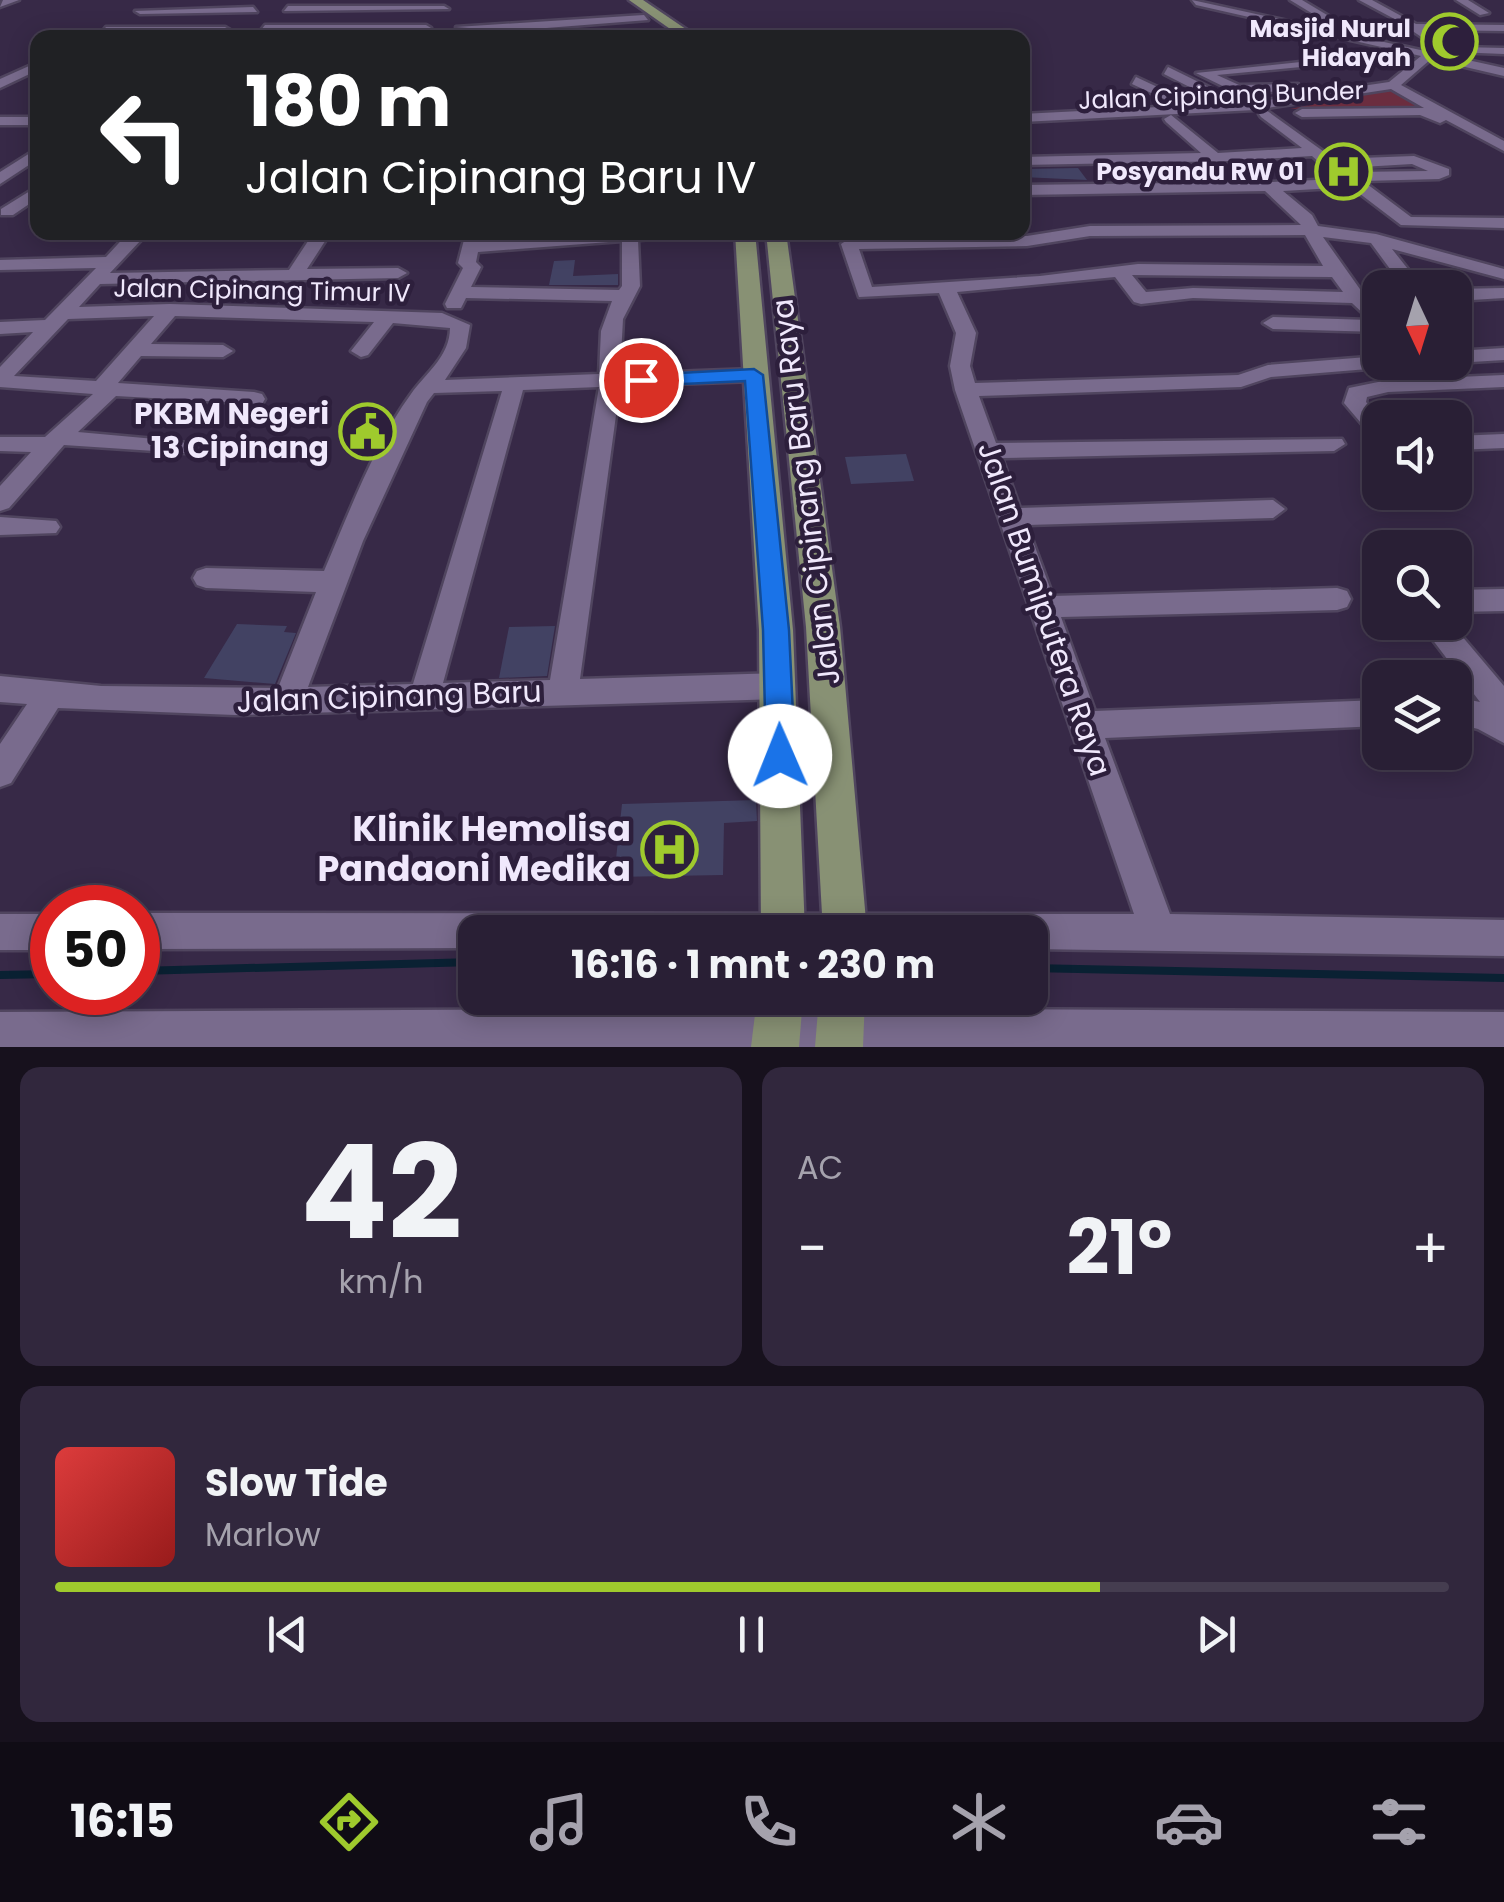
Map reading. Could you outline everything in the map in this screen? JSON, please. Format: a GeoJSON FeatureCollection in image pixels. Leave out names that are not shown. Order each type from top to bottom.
{"type":"FeatureCollection","features":[{"type":"Feature","properties":{"kind":"main road"},"geometry":{"type":"LineString","coordinates":[[618,0],[677,30]]}},
{"type":"Feature","properties":{"kind":"main road","name":"Jalan Cipinang Baru Raya"},"geometry":{"type":"LineString","coordinates":[[746,240],[779,686],[783,915]]}},
{"type":"Feature","properties":{"kind":"main road","name":"Jalan Cipinang Baru Raya"},"geometry":{"type":"LineString","coordinates":[[777,240],[823,627],[844,915]]}},
{"type":"Feature","properties":{"kind":"street"},"geometry":{"type":"LineString","coordinates":[[0,4],[14,0]]}},
{"type":"Feature","properties":{"kind":"street"},"geometry":{"type":"LineString","coordinates":[[101,30],[164,0]]}},
{"type":"Feature","properties":{"kind":"street"},"geometry":{"type":"LineString","coordinates":[[225,30],[268,0]]}},
{"type":"Feature","properties":{"kind":"street"},"geometry":{"type":"LineString","coordinates":[[374,0],[300,0],[275,19],[350,19],[426,28]]}},
{"type":"Feature","properties":{"kind":"street"},"geometry":{"type":"LineString","coordinates":[[338,28],[374,0]]}},
{"type":"Feature","properties":{"kind":"street"},"geometry":{"type":"LineString","coordinates":[[1364,0],[1405,15],[1431,40],[1430,52],[1418,68],[1396,82]]}},
{"type":"Feature","properties":{"kind":"street"},"geometry":{"type":"LineString","coordinates":[[1461,0],[1484,13]]}},
{"type":"Feature","properties":{"kind":"street"},"geometry":{"type":"LineString","coordinates":[[1200,1],[1272,16]]}},
{"type":"Feature","properties":{"kind":"street"},"geometry":{"type":"LineString","coordinates":[[1200,1],[1504,72]]}},
{"type":"Feature","properties":{"kind":"street"},"geometry":{"type":"LineString","coordinates":[[1290,3],[1328,18]]}},
{"type":"Feature","properties":{"kind":"street"},"geometry":{"type":"LineString","coordinates":[[288,9],[446,5]]}},
{"type":"Feature","properties":{"kind":"street"},"geometry":{"type":"LineString","coordinates":[[264,28],[426,28],[446,5]]}},
{"type":"Feature","properties":{"kind":"street"},"geometry":{"type":"LineString","coordinates":[[140,11],[253,10]]}},
{"type":"Feature","properties":{"kind":"street"},"geometry":{"type":"LineString","coordinates":[[592,12],[646,15]]}},
{"type":"Feature","properties":{"kind":"street"},"geometry":{"type":"LineString","coordinates":[[1465,13],[1504,13]]}},
{"type":"Feature","properties":{"kind":"street"},"geometry":{"type":"LineString","coordinates":[[503,30],[512,15]]}},
{"type":"Feature","properties":{"kind":"street"},"geometry":{"type":"LineString","coordinates":[[519,30],[646,15]]}},
{"type":"Feature","properties":{"kind":"street"},"geometry":{"type":"LineString","coordinates":[[579,30],[646,15]]}},
{"type":"Feature","properties":{"kind":"street"},"geometry":{"type":"LineString","coordinates":[[1382,44],[1337,20],[1405,15]]}},
{"type":"Feature","properties":{"kind":"street"},"geometry":{"type":"LineString","coordinates":[[1289,37],[1259,26],[1500,30]]}},
{"type":"Feature","properties":{"kind":"street"},"geometry":{"type":"LineString","coordinates":[[460,27],[485,30]]}},
{"type":"Feature","properties":{"kind":"street"},"geometry":{"type":"LineString","coordinates":[[1352,66],[1320,49],[1368,42]]}},
{"type":"Feature","properties":{"kind":"street"},"geometry":{"type":"LineString","coordinates":[[1430,52],[1504,51]]}},
{"type":"Feature","properties":{"kind":"street"},"geometry":{"type":"LineString","coordinates":[[4,66],[30,67]]}},
{"type":"Feature","properties":{"kind":"street"},"geometry":{"type":"LineString","coordinates":[[1292,66],[1370,88]]}},
{"type":"Feature","properties":{"kind":"street"},"geometry":{"type":"LineString","coordinates":[[1309,86],[1234,89],[1202,73],[1352,66]]}},
{"type":"Feature","properties":{"kind":"street"},"geometry":{"type":"LineString","coordinates":[[1331,74],[1352,66]]}},
{"type":"Feature","properties":{"kind":"street"},"geometry":{"type":"LineString","coordinates":[[1272,67],[1333,95]]}},
{"type":"Feature","properties":{"kind":"street"},"geometry":{"type":"LineString","coordinates":[[1,82],[30,70]]}},
{"type":"Feature","properties":{"kind":"street"},"geometry":{"type":"LineString","coordinates":[[1168,71],[1239,107]]}},
{"type":"Feature","properties":{"kind":"street"},"geometry":{"type":"LineString","coordinates":[[1382,73],[1503,155]]}},
{"type":"Feature","properties":{"kind":"street"},"geometry":{"type":"LineString","coordinates":[[1136,81],[1200,109]]}},
{"type":"Feature","properties":{"kind":"street","name":"Jalan Cipinang Bunder"},"geometry":{"type":"LineString","coordinates":[[1030,121],[1130,109],[1239,107],[1396,82]]}},
{"type":"Feature","properties":{"kind":"street"},"geometry":{"type":"LineString","coordinates":[[1250,89],[1279,102]]}},
{"type":"Feature","properties":{"kind":"street","name":"Jalan Cipinang Bunder"},"geometry":{"type":"LineString","coordinates":[[1030,122],[1422,111],[1503,155]]}},
{"type":"Feature","properties":{"kind":"street"},"geometry":{"type":"LineString","coordinates":[[1266,114],[1408,222],[1504,223]]}},
{"type":"Feature","properties":{"kind":"street"},"geometry":{"type":"LineString","coordinates":[[1170,119],[1214,157]]}},
{"type":"Feature","properties":{"kind":"street"},"geometry":{"type":"LineString","coordinates":[[0,122],[30,122]]}},
{"type":"Feature","properties":{"kind":"street"},"geometry":{"type":"LineString","coordinates":[[1030,161],[1312,152]]}},
{"type":"Feature","properties":{"kind":"street"},"geometry":{"type":"LineString","coordinates":[[1234,156],[1306,218],[1308,230],[1362,303]]}},
{"type":"Feature","properties":{"kind":"street"},"geometry":{"type":"LineString","coordinates":[[0,179],[30,158]]}},
{"type":"Feature","properties":{"kind":"street"},"geometry":{"type":"LineString","coordinates":[[1076,159],[1098,190]]}},
{"type":"Feature","properties":{"kind":"street"},"geometry":{"type":"LineString","coordinates":[[1030,239],[1098,190],[1273,187],[1444,172],[1414,160],[1328,164]]}},
{"type":"Feature","properties":{"kind":"street"},"geometry":{"type":"LineString","coordinates":[[1030,166],[1072,206]]}},
{"type":"Feature","properties":{"kind":"street"},"geometry":{"type":"LineString","coordinates":[[4,212],[30,185]]}},
{"type":"Feature","properties":{"kind":"street"},"geometry":{"type":"LineString","coordinates":[[1030,193],[1072,206],[1117,230],[1308,230],[1376,239],[1472,270],[1504,274]]}},
{"type":"Feature","properties":{"kind":"street"},"geometry":{"type":"LineString","coordinates":[[4,212],[30,212]]}},
{"type":"Feature","properties":{"kind":"street"},"geometry":{"type":"LineString","coordinates":[[1117,230],[1142,269]]}},
{"type":"Feature","properties":{"kind":"street"},"geometry":{"type":"LineString","coordinates":[[1376,239],[1400,270]]}},
{"type":"Feature","properties":{"kind":"street"},"geometry":{"type":"LineString","coordinates":[[0,380],[133,240]]}},
{"type":"Feature","properties":{"kind":"street"},"geometry":{"type":"LineString","coordinates":[[294,275],[318,240]]}},
{"type":"Feature","properties":{"kind":"street"},"geometry":{"type":"LineString","coordinates":[[287,700],[333,582],[395,443],[416,400],[453,354],[461,333],[451,322],[472,267],[467,263],[473,240]]}},
{"type":"Feature","properties":{"kind":"street"},"geometry":{"type":"LineString","coordinates":[[563,692],[610,382],[608,334],[621,296],[631,286],[627,240]]}},
{"type":"Feature","properties":{"kind":"street"},"geometry":{"type":"LineString","coordinates":[[872,240],[849,244],[863,292],[946,288],[987,277],[1118,270],[1337,272]]}},
{"type":"Feature","properties":{"kind":"street"},"geometry":{"type":"LineString","coordinates":[[993,240],[1028,240]]}},
{"type":"Feature","properties":{"kind":"street"},"geometry":{"type":"LineString","coordinates":[[0,265],[110,262]]}},
{"type":"Feature","properties":{"kind":"street"},"geometry":{"type":"LineString","coordinates":[[1118,270],[1141,298],[1193,293],[1362,298]]}},
{"type":"Feature","properties":{"kind":"street"},"geometry":{"type":"LineString","coordinates":[[94,279],[398,273]]}},
{"type":"Feature","properties":{"kind":"street","name":"Jalan Bumiputera Raya"},"geometry":{"type":"LineString","coordinates":[[946,288],[966,333],[960,366],[966,390],[1158,930]]}},
{"type":"Feature","properties":{"kind":"street"},"geometry":{"type":"LineString","coordinates":[[463,292],[621,296]]}},
{"type":"Feature","properties":{"kind":"street"},"geometry":{"type":"LineString","coordinates":[[1472,295],[1504,293]]}},
{"type":"Feature","properties":{"kind":"street"},"geometry":{"type":"LineString","coordinates":[[0,502],[105,389],[170,310]]}},
{"type":"Feature","properties":{"kind":"street","name":"Jalan Cipinang Timur IV"},"geometry":{"type":"LineString","coordinates":[[0,328],[56,319],[170,310],[388,316],[451,322]]}},
{"type":"Feature","properties":{"kind":"street"},"geometry":{"type":"LineString","coordinates":[[360,350],[388,316]]}},
{"type":"Feature","properties":{"kind":"street"},"geometry":{"type":"LineString","coordinates":[[1272,323],[1362,323]]}},
{"type":"Feature","properties":{"kind":"street"},"geometry":{"type":"LineString","coordinates":[[135,350],[222,351]]}},
{"type":"Feature","properties":{"kind":"street"},"geometry":{"type":"LineString","coordinates":[[1472,356],[1504,354]]}},
{"type":"Feature","properties":{"kind":"street"},"geometry":{"type":"LineString","coordinates":[[966,390],[1241,381],[1268,371],[1362,363]]}},
{"type":"Feature","properties":{"kind":"street"},"geometry":{"type":"LineString","coordinates":[[428,386],[754,375]]}},
{"type":"Feature","properties":{"kind":"street"},"geometry":{"type":"LineString","coordinates":[[0,380],[254,399]]}},
{"type":"Feature","properties":{"kind":"street"},"geometry":{"type":"LineString","coordinates":[[1362,411],[1355,403],[1357,393],[1388,386],[1504,381]]}},
{"type":"Feature","properties":{"kind":"street"},"geometry":{"type":"LineString","coordinates":[[424,696],[514,384]]}},
{"type":"Feature","properties":{"kind":"street"},"geometry":{"type":"LineString","coordinates":[[0,444],[54,441],[176,448]]}},
{"type":"Feature","properties":{"kind":"street"},"geometry":{"type":"LineString","coordinates":[[1472,442],[1504,441]]}},
{"type":"Feature","properties":{"kind":"street"},"geometry":{"type":"LineString","coordinates":[[990,451],[1334,444]]}},
{"type":"Feature","properties":{"kind":"street"},"geometry":{"type":"LineString","coordinates":[[1014,518],[1273,509]]}},
{"type":"Feature","properties":{"kind":"street"},"geometry":{"type":"LineString","coordinates":[[0,526],[47,527]]}},
{"type":"Feature","properties":{"kind":"street"},"geometry":{"type":"LineString","coordinates":[[206,578],[333,582]]}},
{"type":"Feature","properties":{"kind":"street"},"geometry":{"type":"LineString","coordinates":[[1046,607],[1337,600]]}},
{"type":"Feature","properties":{"kind":"street"},"geometry":{"type":"LineString","coordinates":[[1472,601],[1504,600]]}},
{"type":"Feature","properties":{"kind":"street"},"geometry":{"type":"LineString","coordinates":[[1446,640],[1486,690],[1504,703]]}},
{"type":"Feature","properties":{"kind":"street","name":"Jalan Cipinang Baru"},"geometry":{"type":"LineString","coordinates":[[0,689],[49,696],[287,700],[779,686]]}},
{"type":"Feature","properties":{"kind":"street"},"geometry":{"type":"LineString","coordinates":[[0,772],[49,696]]}},
{"type":"Feature","properties":{"kind":"street"},"geometry":{"type":"LineString","coordinates":[[1084,725],[1362,714]]}},
{"type":"Feature","properties":{"kind":"street"},"geometry":{"type":"LineString","coordinates":[[1472,714],[1486,717],[1504,729]]}},
{"type":"Feature","properties":{"kind":"street"},"geometry":{"type":"LineString","coordinates":[[160,931],[458,931]]}},
{"type":"Feature","properties":{"kind":"street"},"geometry":{"type":"LineString","coordinates":[[1048,931],[1504,938]]}},
{"type":"Feature","properties":{"kind":"street"},"geometry":{"type":"LineString","coordinates":[[0,932],[30,932]]}},
{"type":"Feature","properties":{"kind":"street"},"geometry":{"type":"LineString","coordinates":[[0,1032],[440,1038],[778,1018],[1504,1032]]}},
{"type":"Feature","properties":{"kind":"shaded area"},"geometry":{"type":"Polygon","coordinates":[[[1389,89],[1418,106],[1290,109],[1389,89]]]}},
{"type":"Feature","properties":{"kind":"building"},"geometry":{"type":"Polygon","coordinates":[[[1078,168],[1087,180],[1030,177],[1030,169],[1078,168]]]}},
{"type":"Feature","properties":{"kind":"building"},"geometry":{"type":"Polygon","coordinates":[[[575,260],[573,276],[618,274],[618,285],[549,285],[554,261],[575,260]]]}},
{"type":"Feature","properties":{"kind":"building","name":"PKBM Negeri 13 Cipinang"},"geometry":{"type":"Polygon","coordinates":[[[362,414],[392,414],[374,449],[343,448],[362,414]]]}},
{"type":"Feature","properties":{"kind":"building"},"geometry":{"type":"Polygon","coordinates":[[[906,454],[914,481],[851,484],[845,457],[906,454]]]}},
{"type":"Feature","properties":{"kind":"building"},"geometry":{"type":"Polygon","coordinates":[[[237,624],[287,626],[284,632],[296,633],[275,684],[204,678],[237,624]]]}},
{"type":"Feature","properties":{"kind":"building"},"geometry":{"type":"Polygon","coordinates":[[[555,626],[547,676],[499,678],[509,627],[555,626]]]}},
{"type":"Feature","properties":{"kind":"building","name":"Klinik Hemolisa Pandaoni Medika"},"geometry":{"type":"Polygon","coordinates":[[[756,800],[757,821],[724,823],[723,875],[614,877],[622,804],[756,800]]]}},
{"type":"Feature","properties":{"kind":"waterway"},"geometry":{"type":"LineString","coordinates":[[160,970],[458,962]]}},
{"type":"Feature","properties":{"kind":"waterway"},"geometry":{"type":"LineString","coordinates":[[1048,968],[1504,978]]}},
{"type":"Feature","properties":{"kind":"waterway"},"geometry":{"type":"LineString","coordinates":[[0,975],[30,974]]}},
{"type":"Feature","properties":{"kind":"place","name":"Masjid Nurul Hidayah"},"geometry":{"type":"Point","coordinates":[1450,42]}},
{"type":"Feature","properties":{"kind":"place","name":"Posyandu RW 01"},"geometry":{"type":"Point","coordinates":[1343,171]}},
{"type":"Feature","properties":{"kind":"place","name":"PKBM Negeri 13 Cipinang"},"geometry":{"type":"Point","coordinates":[368,431]}},
{"type":"Feature","properties":{"kind":"place","name":"Klinik Hemolisa Pandaoni Medika"},"geometry":{"type":"Point","coordinates":[670,849]}},
{"type":"Feature","properties":{"kind":"route"},"geometry":{"type":"LineString","coordinates":[[641,380],[754,375],[776,630],[780,756]]}}]}
